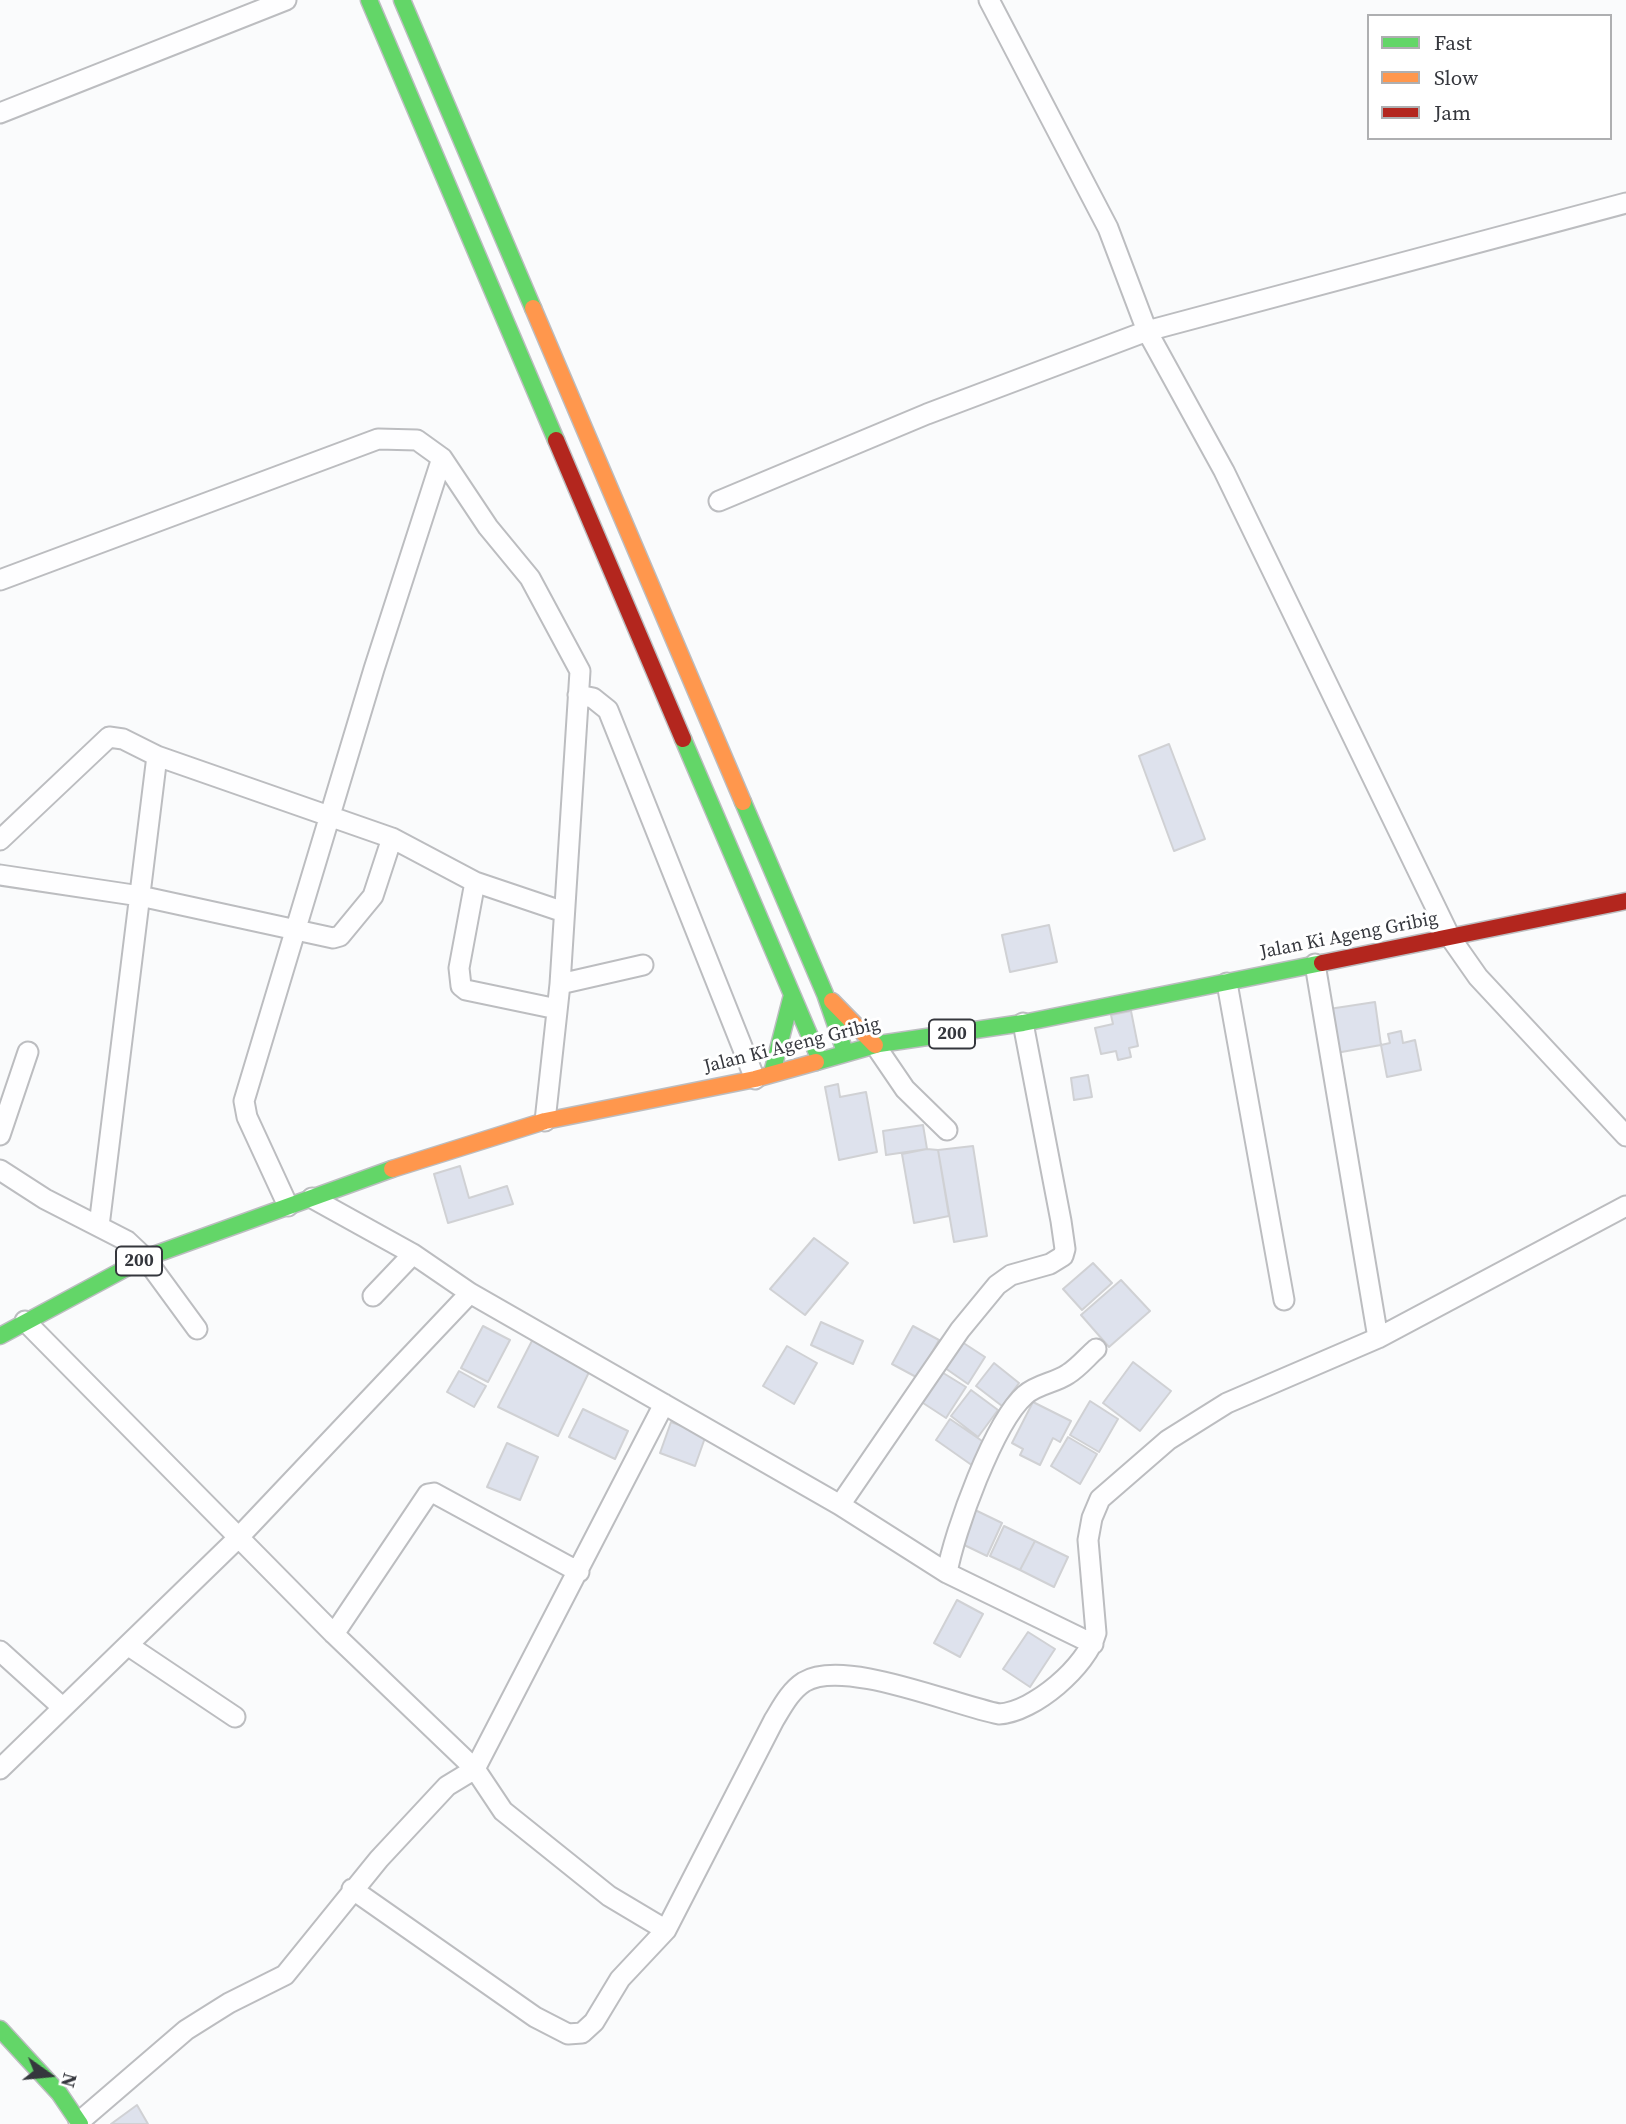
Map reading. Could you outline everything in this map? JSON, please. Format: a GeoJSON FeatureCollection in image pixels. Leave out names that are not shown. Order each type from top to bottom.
{"type":"FeatureCollection","features":[{"type":"Feature","properties":{"kind":"main road"},"geometry":{"type":"LineString","coordinates":[[369,0],[820,1060]]}},
{"type":"Feature","properties":{"kind":"main road"},"geometry":{"type":"LineString","coordinates":[[402,0],[825,994],[845,1052]]}},
{"type":"Feature","properties":{"kind":"main road","name":"Jalan Ki Ageng Gribig"},"geometry":{"type":"LineString","coordinates":[[0,1336],[145,1258],[435,1153],[545,1121],[764,1076],[876,1045],[1023,1023],[1626,901]]}},
{"type":"Feature","properties":{"kind":"main road"},"geometry":{"type":"LineString","coordinates":[[825,994],[876,1045]]}},
{"type":"Feature","properties":{"kind":"main road"},"geometry":{"type":"LineString","coordinates":[[764,1076],[792,995]]}},
{"type":"Feature","properties":{"kind":"main road"},"geometry":{"type":"LineString","coordinates":[[0,2029],[59,2093],[80,2123]]}},
{"type":"Feature","properties":{"kind":"street"},"geometry":{"type":"LineString","coordinates":[[0,113],[286,0]]}},
{"type":"Feature","properties":{"kind":"street"},"geometry":{"type":"LineString","coordinates":[[989,0],[1108,228],[1147,331],[1224,471],[1450,937],[1478,977],[1626,1136]]}},
{"type":"Feature","properties":{"kind":"street"},"geometry":{"type":"LineString","coordinates":[[719,501],[927,414],[1147,331],[1626,203]]}},
{"type":"Feature","properties":{"kind":"street"},"geometry":{"type":"LineString","coordinates":[[0,580],[378,439],[418,440],[442,458],[488,527],[530,578],[580,671],[560,984],[545,1121]]}},
{"type":"Feature","properties":{"kind":"street"},"geometry":{"type":"LineString","coordinates":[[288,1206],[247,1117],[244,1101],[374,669],[442,458]]}},
{"type":"Feature","properties":{"kind":"street"},"geometry":{"type":"LineString","coordinates":[[578,695],[593,698],[608,710],[764,1076]]}},
{"type":"Feature","properties":{"kind":"street"},"geometry":{"type":"LineString","coordinates":[[0,840],[109,737],[123,739],[157,756],[392,838],[475,882],[564,912]]}},
{"type":"Feature","properties":{"kind":"street"},"geometry":{"type":"LineString","coordinates":[[99,1226],[157,756]]}},
{"type":"Feature","properties":{"kind":"street"},"geometry":{"type":"LineString","coordinates":[[0,875],[140,897],[333,938],[340,936],[373,896],[392,838]]}},
{"type":"Feature","properties":{"kind":"street"},"geometry":{"type":"LineString","coordinates":[[475,882],[459,968],[461,986],[466,990],[557,1009]]}},
{"type":"Feature","properties":{"kind":"street"},"geometry":{"type":"LineString","coordinates":[[1315,964],[1378,1338]]}},
{"type":"Feature","properties":{"kind":"street"},"geometry":{"type":"LineString","coordinates":[[560,984],[643,965]]}},
{"type":"Feature","properties":{"kind":"street"},"geometry":{"type":"LineString","coordinates":[[1227,983],[1284,1300]]}},
{"type":"Feature","properties":{"kind":"street"},"geometry":{"type":"LineString","coordinates":[[840,1504],[960,1330],[997,1285],[1012,1275],[1060,1260],[1064,1253],[1061,1221],[1023,1023]]}},
{"type":"Feature","properties":{"kind":"street"},"geometry":{"type":"LineString","coordinates":[[876,1045],[905,1089],[947,1130]]}},
{"type":"Feature","properties":{"kind":"street"},"geometry":{"type":"LineString","coordinates":[[0,1135],[28,1052]]}},
{"type":"Feature","properties":{"kind":"street"},"geometry":{"type":"LineString","coordinates":[[0,1170],[45,1199],[127,1241],[145,1258],[197,1329]]}},
{"type":"Feature","properties":{"kind":"street"},"geometry":{"type":"LineString","coordinates":[[312,1198],[413,1254],[470,1293],[840,1504],[947,1573],[1093,1644]]}},
{"type":"Feature","properties":{"kind":"street"},"geometry":{"type":"LineString","coordinates":[[352,1889],[535,2017],[568,2034],[575,2035],[589,2028],[620,1979],[666,1930],[774,1720],[795,1689],[805,1681],[844,1674],[985,1711],[1010,1713],[1036,1703],[1056,1688],[1093,1644],[1096,1633],[1088,1540],[1092,1518],[1100,1499],[1168,1440],[1227,1403],[1378,1338],[1626,1206]]}},
{"type":"Feature","properties":{"kind":"street"},"geometry":{"type":"LineString","coordinates":[[373,1296],[413,1254]]}},
{"type":"Feature","properties":{"kind":"street"},"geometry":{"type":"LineString","coordinates":[[0,1769],[238,1538],[470,1293]]}},
{"type":"Feature","properties":{"kind":"street"},"geometry":{"type":"LineString","coordinates":[[25,1321],[334,1634],[475,1769],[503,1811],[609,1896],[666,1930]]}},
{"type":"Feature","properties":{"kind":"street"},"geometry":{"type":"LineString","coordinates":[[947,1573],[952,1544],[1000,1431],[1017,1405],[1043,1383],[1067,1375],[1096,1349]]}},
{"type":"Feature","properties":{"kind":"street"},"geometry":{"type":"LineString","coordinates":[[80,2123],[186,2030],[229,2003],[285,1975],[352,1889],[447,1786],[475,1769],[664,1404]]}},
{"type":"Feature","properties":{"kind":"street"},"geometry":{"type":"LineString","coordinates":[[334,1634],[428,1494],[434,1493],[579,1572]]}},
{"type":"Feature","properties":{"kind":"street"},"geometry":{"type":"LineString","coordinates":[[129,1646],[235,1717]]}},
{"type":"Feature","properties":{"kind":"street"},"geometry":{"type":"LineString","coordinates":[[0,1651],[62,1707]]}},
{"type":"Feature","properties":{"kind":"building"},"geometry":{"type":"Polygon","coordinates":[[[1169,744],[1205,839],[1174,851],[1139,756],[1169,744]]]}},
{"type":"Feature","properties":{"kind":"building"},"geometry":{"type":"Polygon","coordinates":[[[1049,925],[1057,962],[1010,972],[1002,935],[1049,925]]]}},
{"type":"Feature","properties":{"kind":"building"},"geometry":{"type":"Polygon","coordinates":[[[1375,1002],[1381,1045],[1336,1053],[1329,1009],[1375,1002]]]}},
{"type":"Feature","properties":{"kind":"building"},"geometry":{"type":"Polygon","coordinates":[[[1131,1011],[1138,1046],[1129,1048],[1131,1057],[1118,1060],[1116,1051],[1101,1054],[1095,1028],[1113,1024],[1111,1015],[1131,1011]]]}},
{"type":"Feature","properties":{"kind":"building"},"geometry":{"type":"Polygon","coordinates":[[[1401,1031],[1403,1043],[1415,1040],[1421,1070],[1387,1077],[1381,1045],[1390,1043],[1388,1034],[1401,1031]]]}},
{"type":"Feature","properties":{"kind":"building"},"geometry":{"type":"Polygon","coordinates":[[[1088,1075],[1092,1097],[1074,1100],[1071,1078],[1088,1075]]]}},
{"type":"Feature","properties":{"kind":"building"},"geometry":{"type":"Polygon","coordinates":[[[838,1084],[840,1097],[866,1092],[877,1152],[839,1160],[825,1087],[838,1084]]]}},
{"type":"Feature","properties":{"kind":"building"},"geometry":{"type":"Polygon","coordinates":[[[923,1125],[927,1149],[886,1155],[883,1131],[923,1125]]]}},
{"type":"Feature","properties":{"kind":"building"},"geometry":{"type":"Polygon","coordinates":[[[973,1146],[987,1236],[954,1242],[938,1150],[973,1146]]]}},
{"type":"Feature","properties":{"kind":"building"},"geometry":{"type":"Polygon","coordinates":[[[927,1149],[938,1150],[949,1216],[914,1223],[902,1154],[927,1149]]]}},
{"type":"Feature","properties":{"kind":"building"},"geometry":{"type":"Polygon","coordinates":[[[460,1166],[469,1198],[507,1186],[513,1204],[448,1223],[434,1174],[460,1166]]]}},
{"type":"Feature","properties":{"kind":"building"},"geometry":{"type":"Polygon","coordinates":[[[814,1238],[848,1263],[805,1315],[770,1289],[814,1238]]]}},
{"type":"Feature","properties":{"kind":"building"},"geometry":{"type":"Polygon","coordinates":[[[1093,1263],[1112,1283],[1082,1310],[1063,1289],[1093,1263]]]}},
{"type":"Feature","properties":{"kind":"building"},"geometry":{"type":"Polygon","coordinates":[[[1121,1280],[1150,1311],[1109,1347],[1081,1315],[1121,1280]]]}},
{"type":"Feature","properties":{"kind":"building"},"geometry":{"type":"Polygon","coordinates":[[[821,1322],[863,1341],[853,1364],[811,1345],[821,1322]]]}},
{"type":"Feature","properties":{"kind":"building"},"geometry":{"type":"Polygon","coordinates":[[[483,1326],[510,1340],[488,1382],[461,1368],[483,1326]]]}},
{"type":"Feature","properties":{"kind":"building"},"geometry":{"type":"Polygon","coordinates":[[[913,1326],[939,1340],[918,1378],[892,1364],[913,1326]]]}},
{"type":"Feature","properties":{"kind":"building"},"geometry":{"type":"Polygon","coordinates":[[[536,1333],[592,1366],[558,1436],[498,1407],[536,1333]]]}},
{"type":"Feature","properties":{"kind":"building"},"geometry":{"type":"Polygon","coordinates":[[[962,1342],[985,1357],[968,1384],[945,1368],[962,1342]]]}},
{"type":"Feature","properties":{"kind":"building"},"geometry":{"type":"Polygon","coordinates":[[[787,1346],[817,1363],[794,1404],[763,1386],[787,1346]]]}},
{"type":"Feature","properties":{"kind":"building"},"geometry":{"type":"Polygon","coordinates":[[[1133,1362],[1171,1391],[1140,1431],[1103,1403],[1133,1362]]]}},
{"type":"Feature","properties":{"kind":"building"},"geometry":{"type":"Polygon","coordinates":[[[994,1363],[1019,1383],[1002,1406],[976,1386],[994,1363]]]}},
{"type":"Feature","properties":{"kind":"building"},"geometry":{"type":"Polygon","coordinates":[[[459,1371],[486,1386],[474,1407],[447,1392],[459,1371]]]}},
{"type":"Feature","properties":{"kind":"building"},"geometry":{"type":"Polygon","coordinates":[[[940,1371],[966,1387],[946,1418],[920,1401],[940,1371]]]}},
{"type":"Feature","properties":{"kind":"building"},"geometry":{"type":"Polygon","coordinates":[[[971,1390],[998,1410],[978,1437],[951,1416],[971,1390]]]}},
{"type":"Feature","properties":{"kind":"building"},"geometry":{"type":"Polygon","coordinates":[[[1090,1401],[1118,1419],[1099,1452],[1070,1435],[1090,1401]]]}},
{"type":"Feature","properties":{"kind":"building"},"geometry":{"type":"Polygon","coordinates":[[[1033,1402],[1071,1421],[1060,1442],[1053,1438],[1040,1465],[1020,1455],[1023,1449],[1012,1443],[1033,1402]]]}},
{"type":"Feature","properties":{"kind":"building"},"geometry":{"type":"Polygon","coordinates":[[[583,1409],[628,1431],[615,1459],[569,1437],[583,1409]]]}},
{"type":"Feature","properties":{"kind":"building"},"geometry":{"type":"Polygon","coordinates":[[[950,1419],[988,1445],[973,1466],[936,1440],[950,1419]]]}},
{"type":"Feature","properties":{"kind":"building"},"geometry":{"type":"Polygon","coordinates":[[[671,1422],[706,1435],[695,1466],[660,1453],[671,1422]]]}},
{"type":"Feature","properties":{"kind":"building"},"geometry":{"type":"Polygon","coordinates":[[[1068,1437],[1097,1454],[1080,1484],[1051,1466],[1068,1437]]]}},
{"type":"Feature","properties":{"kind":"building"},"geometry":{"type":"Polygon","coordinates":[[[507,1443],[538,1457],[520,1500],[487,1487],[507,1443]]]}},
{"type":"Feature","properties":{"kind":"building"},"geometry":{"type":"Polygon","coordinates":[[[973,1509],[1002,1523],[987,1556],[958,1542],[973,1509]]]}},
{"type":"Feature","properties":{"kind":"building"},"geometry":{"type":"Polygon","coordinates":[[[1004,1526],[1035,1541],[1020,1570],[990,1556],[1004,1526]]]}},
{"type":"Feature","properties":{"kind":"building"},"geometry":{"type":"Polygon","coordinates":[[[1035,1541],[1068,1557],[1054,1587],[1020,1570],[1035,1541]]]}},
{"type":"Feature","properties":{"kind":"building"},"geometry":{"type":"Polygon","coordinates":[[[957,1600],[983,1614],[960,1657],[934,1643],[957,1600]]]}},
{"type":"Feature","properties":{"kind":"building"},"geometry":{"type":"Polygon","coordinates":[[[1028,1632],[1055,1649],[1030,1687],[1003,1669],[1028,1632]]]}},
{"type":"Feature","properties":{"kind":"building"},"geometry":{"type":"Polygon","coordinates":[[[137,2105],[148,2124],[111,2124],[137,2105]]]}},
{"type":"Feature","properties":{"kind":"traffic: fast"},"geometry":{"type":"LineString","coordinates":[[369,0],[556,440]]}},
{"type":"Feature","properties":{"kind":"traffic: fast"},"geometry":{"type":"LineString","coordinates":[[402,0],[533,308]]}},
{"type":"Feature","properties":{"kind":"traffic: fast"},"geometry":{"type":"LineString","coordinates":[[683,739],[820,1060]]}},
{"type":"Feature","properties":{"kind":"traffic: fast"},"geometry":{"type":"LineString","coordinates":[[743,802],[825,994],[845,1052]]}},
{"type":"Feature","properties":{"kind":"traffic: fast"},"geometry":{"type":"LineString","coordinates":[[816,1062],[879,1044],[1023,1023],[1322,963]]}},
{"type":"Feature","properties":{"kind":"traffic: fast"},"geometry":{"type":"LineString","coordinates":[[772,1073],[792,995]]}},
{"type":"Feature","properties":{"kind":"traffic: fast"},"geometry":{"type":"LineString","coordinates":[[0,1336],[145,1258],[392,1169]]}},
{"type":"Feature","properties":{"kind":"traffic: fast"},"geometry":{"type":"LineString","coordinates":[[0,2029],[59,2093],[80,2124]]}},
{"type":"Feature","properties":{"kind":"traffic: slow"},"geometry":{"type":"LineString","coordinates":[[533,308],[743,802]]}},
{"type":"Feature","properties":{"kind":"traffic: slow"},"geometry":{"type":"LineString","coordinates":[[832,1001],[875,1045]]}},
{"type":"Feature","properties":{"kind":"traffic: slow"},"geometry":{"type":"LineString","coordinates":[[392,1169],[545,1121],[755,1079],[816,1062]]}},
{"type":"Feature","properties":{"kind":"traffic: jam"},"geometry":{"type":"LineString","coordinates":[[556,440],[683,739]]}},
{"type":"Feature","properties":{"kind":"traffic: jam"},"geometry":{"type":"LineString","coordinates":[[1322,963],[1626,901]]}}]}
